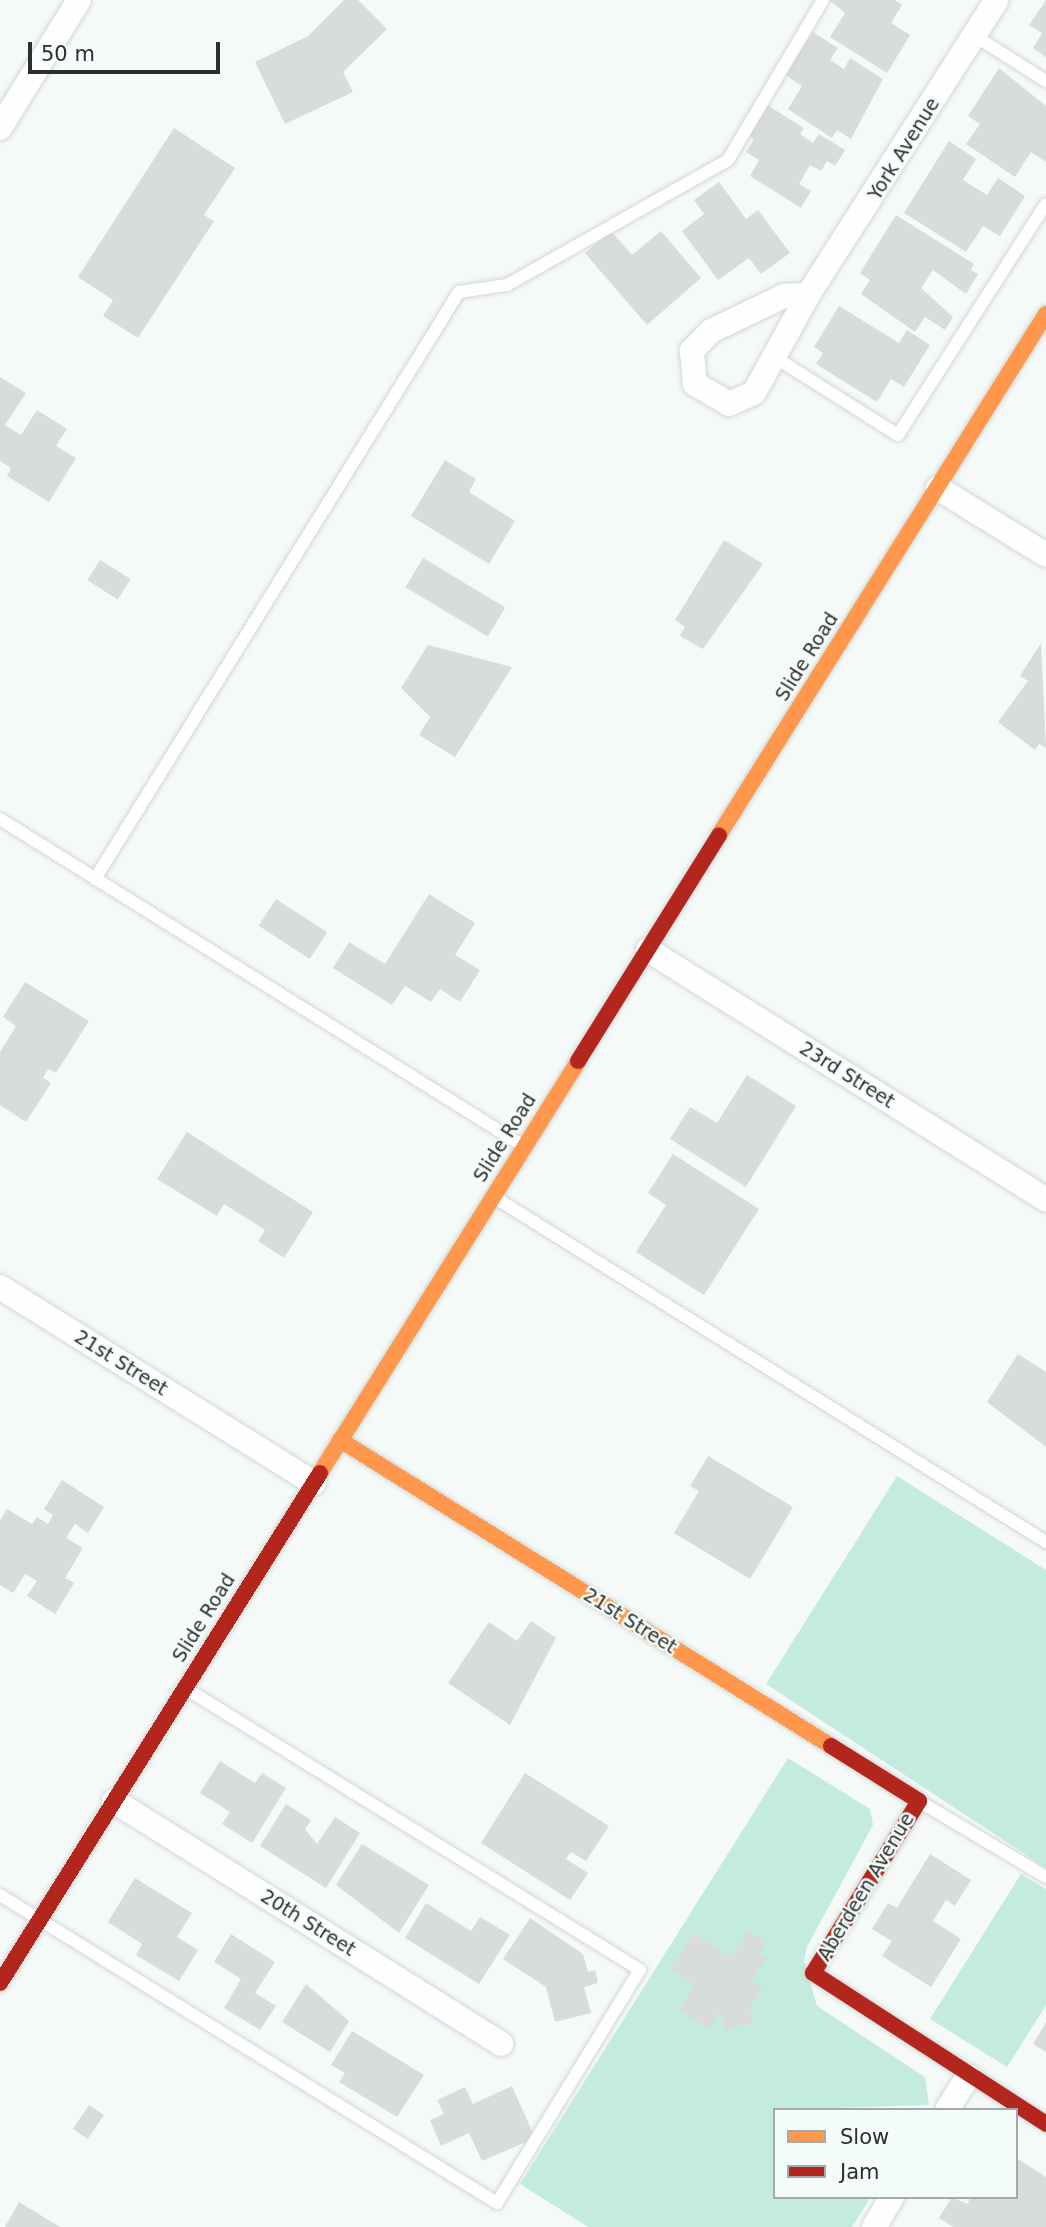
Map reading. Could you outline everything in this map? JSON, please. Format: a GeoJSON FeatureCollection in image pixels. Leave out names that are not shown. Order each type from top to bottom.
{"type":"FeatureCollection","features":[{"type":"Feature","properties":{"kind":"main road","name":"Slide Road"},"geometry":{"type":"LineString","coordinates":[[0,1983],[1046,314]]}},
{"type":"Feature","properties":{"kind":"main road","name":"21st Street"},"geometry":{"type":"LineString","coordinates":[[341,1440],[919,1801]]}},
{"type":"Feature","properties":{"kind":"main road","name":"Aberdeen Avenue"},"geometry":{"type":"LineString","coordinates":[[919,1801],[813,1973],[968,2076]]}},
{"type":"Feature","properties":{"kind":"main road"},"geometry":{"type":"LineString","coordinates":[[968,2076],[1046,2124]]}},
{"type":"Feature","properties":{"kind":"street"},"geometry":{"type":"LineString","coordinates":[[0,128],[79,0]]}},
{"type":"Feature","properties":{"kind":"street","name":"York Avenue"},"geometry":{"type":"LineString","coordinates":[[808,295],[784,296],[711,331],[692,351],[691,373],[695,384],[729,404],[754,393],[808,295],[997,0]]}},
{"type":"Feature","properties":{"kind":"street"},"geometry":{"type":"LineString","coordinates":[[938,488],[1046,555]]}},
{"type":"Feature","properties":{"kind":"street","name":"23rd Street"},"geometry":{"type":"LineString","coordinates":[[648,950],[1046,1200]]}},
{"type":"Feature","properties":{"kind":"street","name":"21st Street"},"geometry":{"type":"LineString","coordinates":[[0,1287],[313,1483]]}},
{"type":"Feature","properties":{"kind":"street","name":"20th Street"},"geometry":{"type":"LineString","coordinates":[[114,1801],[501,2044]]}},
{"type":"Feature","properties":{"kind":"street"},"geometry":{"type":"LineString","coordinates":[[948,2108],[968,2076]]}},
{"type":"Feature","properties":{"kind":"street"},"geometry":{"type":"LineString","coordinates":[[874,2227],[891,2199]]}},
{"type":"Feature","properties":{"kind":"lane"},"geometry":{"type":"LineString","coordinates":[[95,879],[459,292],[507,285],[728,160],[823,0]]}},
{"type":"Feature","properties":{"kind":"lane"},"geometry":{"type":"LineString","coordinates":[[975,36],[1046,81]]}},
{"type":"Feature","properties":{"kind":"lane"},"geometry":{"type":"LineString","coordinates":[[775,358],[898,435],[1046,204]]}},
{"type":"Feature","properties":{"kind":"lane"},"geometry":{"type":"LineString","coordinates":[[0,819],[525,1147]]}},
{"type":"Feature","properties":{"kind":"lane"},"geometry":{"type":"LineString","coordinates":[[493,1197],[1046,1542]]}},
{"type":"Feature","properties":{"kind":"lane"},"geometry":{"type":"LineString","coordinates":[[0,1895],[497,2203],[640,1970],[185,1688]]}},
{"type":"Feature","properties":{"kind":"lane"},"geometry":{"type":"LineString","coordinates":[[919,1801],[1046,1877]]}},
{"type":"Feature","properties":{"kind":"green space"},"geometry":{"type":"Polygon","coordinates":[[[897,1476],[1046,1570],[1046,1868],[766,1684],[897,1476]]]}},
{"type":"Feature","properties":{"kind":"green space"},"geometry":{"type":"Polygon","coordinates":[[[788,1758],[870,1809],[873,1825],[807,1947],[804,1961],[817,2006],[925,2077],[929,2105],[773,2108],[773,2199],[870,2199],[852,2227],[588,2227],[520,2184],[788,1758]]]}},
{"type":"Feature","properties":{"kind":"green space"},"geometry":{"type":"Polygon","coordinates":[[[1021,1874],[1046,1889],[1046,2005],[1007,2067],[930,2019],[1021,1874]]]}},
{"type":"Feature","properties":{"kind":"building"},"geometry":{"type":"Polygon","coordinates":[[[344,0],[358,0],[387,29],[343,72],[353,92],[285,124],[255,62],[308,36],[344,0]]]}},
{"type":"Feature","properties":{"kind":"building"},"geometry":{"type":"Polygon","coordinates":[[[829,0],[895,0],[902,5],[891,23],[910,35],[887,73],[830,37],[845,13],[829,0]]]}},
{"type":"Feature","properties":{"kind":"building"},"geometry":{"type":"Polygon","coordinates":[[[1046,0],[1046,57],[1033,48],[1042,33],[1029,25],[1046,0]]]}},
{"type":"Feature","properties":{"kind":"building"},"geometry":{"type":"Polygon","coordinates":[[[813,32],[838,48],[830,60],[844,69],[850,58],[883,79],[851,139],[837,130],[832,138],[788,109],[802,86],[785,75],[813,32]]]}},
{"type":"Feature","properties":{"kind":"building"},"geometry":{"type":"Polygon","coordinates":[[[999,68],[1046,106],[1046,162],[1031,152],[1015,177],[966,144],[980,124],[968,116],[999,68]]]}},
{"type":"Feature","properties":{"kind":"building"},"geometry":{"type":"Polygon","coordinates":[[[767,105],[804,128],[800,134],[813,143],[819,134],[845,150],[835,166],[827,161],[821,171],[810,165],[799,184],[811,191],[801,208],[750,176],[759,160],[746,152],[754,139],[749,135],[767,105]]]}},
{"type":"Feature","properties":{"kind":"building"},"geometry":{"type":"Polygon","coordinates":[[[174,128],[235,168],[204,215],[214,221],[138,338],[103,316],[113,300],[78,277],[174,128]]]}},
{"type":"Feature","properties":{"kind":"building"},"geometry":{"type":"Polygon","coordinates":[[[949,141],[976,159],[963,180],[987,195],[998,178],[1025,196],[1000,236],[983,226],[966,252],[904,213],[949,141]]]}},
{"type":"Feature","properties":{"kind":"building"},"geometry":{"type":"Polygon","coordinates":[[[719,182],[746,219],[758,210],[790,253],[761,274],[749,258],[718,280],[682,231],[704,214],[694,200],[719,182]]]}},
{"type":"Feature","properties":{"kind":"building"},"geometry":{"type":"Polygon","coordinates":[[[896,215],[974,264],[971,270],[978,274],[966,294],[933,270],[921,288],[953,317],[945,330],[925,317],[915,332],[861,294],[870,280],[860,273],[896,215]]]}},
{"type":"Feature","properties":{"kind":"building"},"geometry":{"type":"Polygon","coordinates":[[[611,231],[632,255],[661,231],[701,278],[647,325],[585,253],[611,231]]]}},
{"type":"Feature","properties":{"kind":"building"},"geometry":{"type":"Polygon","coordinates":[[[839,306],[899,343],[907,330],[930,345],[904,387],[891,379],[877,402],[816,364],[823,353],[814,347],[839,306]]]}},
{"type":"Feature","properties":{"kind":"building"},"geometry":{"type":"Polygon","coordinates":[[[0,377],[26,393],[5,425],[21,435],[37,410],[67,429],[56,446],[76,458],[49,502],[7,476],[11,468],[0,461],[0,377]]]}},
{"type":"Feature","properties":{"kind":"building"},"geometry":{"type":"Polygon","coordinates":[[[445,460],[476,479],[469,492],[515,521],[489,564],[411,516],[445,460]]]}},
{"type":"Feature","properties":{"kind":"building"},"geometry":{"type":"Polygon","coordinates":[[[724,540],[763,564],[703,649],[680,636],[685,627],[675,620],[724,540]]]}},
{"type":"Feature","properties":{"kind":"building"},"geometry":{"type":"Polygon","coordinates":[[[423,558],[505,607],[488,637],[405,587],[423,558]]]}},
{"type":"Feature","properties":{"kind":"building"},"geometry":{"type":"Polygon","coordinates":[[[100,560],[131,579],[118,599],[87,580],[100,560]]]}},
{"type":"Feature","properties":{"kind":"building"},"geometry":{"type":"Polygon","coordinates":[[[1041,643],[1046,748],[1039,744],[1035,750],[998,722],[1028,681],[1020,676],[1041,643]]]}},
{"type":"Feature","properties":{"kind":"building"},"geometry":{"type":"Polygon","coordinates":[[[428,645],[512,667],[455,757],[419,735],[430,717],[401,688],[428,645]]]}},
{"type":"Feature","properties":{"kind":"building"},"geometry":{"type":"Polygon","coordinates":[[[429,894],[475,923],[455,955],[480,970],[460,1002],[440,989],[431,1002],[405,986],[392,1005],[333,968],[349,942],[385,964],[429,894]]]}},
{"type":"Feature","properties":{"kind":"building"},"geometry":{"type":"Polygon","coordinates":[[[276,899],[327,932],[310,959],[259,926],[276,899]]]}},
{"type":"Feature","properties":{"kind":"building"},"geometry":{"type":"Polygon","coordinates":[[[25,982],[89,1021],[56,1073],[48,1069],[43,1078],[51,1083],[26,1122],[0,1105],[0,1052],[16,1026],[3,1017],[25,982]]]}},
{"type":"Feature","properties":{"kind":"building"},"geometry":{"type":"Polygon","coordinates":[[[747,1075],[796,1106],[746,1187],[670,1139],[690,1107],[717,1123],[747,1075]]]}},
{"type":"Feature","properties":{"kind":"building"},"geometry":{"type":"Polygon","coordinates":[[[187,1132],[313,1212],[284,1258],[258,1241],[265,1230],[224,1204],[217,1216],[157,1179],[187,1132]]]}},
{"type":"Feature","properties":{"kind":"building"},"geometry":{"type":"Polygon","coordinates":[[[673,1154],[759,1209],[704,1295],[636,1252],[666,1205],[648,1193],[673,1154]]]}},
{"type":"Feature","properties":{"kind":"building"},"geometry":{"type":"Polygon","coordinates":[[[1018,1354],[1046,1372],[1046,1447],[987,1402],[1018,1354]]]}},
{"type":"Feature","properties":{"kind":"building"},"geometry":{"type":"Polygon","coordinates":[[[708,1456],[793,1507],[750,1579],[674,1533],[699,1491],[690,1486],[708,1456]]]}},
{"type":"Feature","properties":{"kind":"building"},"geometry":{"type":"Polygon","coordinates":[[[62,1480],[104,1507],[88,1533],[75,1524],[66,1538],[83,1548],[65,1578],[74,1583],[55,1614],[27,1596],[37,1581],[25,1574],[13,1593],[0,1585],[0,1521],[7,1509],[32,1524],[37,1517],[48,1524],[53,1515],[44,1509],[62,1480]]]}},
{"type":"Feature","properties":{"kind":"building"},"geometry":{"type":"Polygon","coordinates":[[[531,1621],[556,1638],[510,1725],[448,1683],[489,1622],[517,1641],[531,1621]]]}},
{"type":"Feature","properties":{"kind":"building"},"geometry":{"type":"Polygon","coordinates":[[[220,1761],[255,1783],[262,1773],[286,1788],[252,1843],[222,1824],[230,1812],[200,1793],[220,1761]]]}},
{"type":"Feature","properties":{"kind":"building"},"geometry":{"type":"Polygon","coordinates":[[[525,1773],[609,1826],[586,1861],[571,1852],[566,1859],[588,1873],[570,1900],[481,1843],[525,1773]]]}},
{"type":"Feature","properties":{"kind":"building"},"geometry":{"type":"Polygon","coordinates":[[[286,1804],[311,1820],[305,1829],[317,1844],[335,1817],[360,1833],[326,1888],[260,1846],[286,1804]]]}},
{"type":"Feature","properties":{"kind":"building"},"geometry":{"type":"Polygon","coordinates":[[[362,1844],[429,1885],[399,1933],[336,1885],[362,1844]]]}},
{"type":"Feature","properties":{"kind":"building"},"geometry":{"type":"Polygon","coordinates":[[[930,1854],[971,1880],[955,1906],[946,1900],[933,1921],[961,1939],[931,1987],[882,1956],[892,1941],[872,1929],[888,1903],[897,1908],[930,1854]]]}},
{"type":"Feature","properties":{"kind":"building"},"geometry":{"type":"Polygon","coordinates":[[[135,1878],[192,1913],[177,1937],[198,1950],[179,1981],[136,1955],[142,1944],[108,1922],[135,1878]]]}},
{"type":"Feature","properties":{"kind":"building"},"geometry":{"type":"Polygon","coordinates":[[[426,1903],[471,1931],[480,1917],[510,1935],[479,1984],[405,1938],[426,1903]]]}},
{"type":"Feature","properties":{"kind":"building"},"geometry":{"type":"Polygon","coordinates":[[[530,1918],[583,1954],[588,1972],[595,1970],[598,1983],[584,1987],[591,2013],[555,2022],[546,1987],[503,1959],[530,1918]]]}},
{"type":"Feature","properties":{"kind":"building"},"geometry":{"type":"Polygon","coordinates":[[[748,1931],[766,1942],[759,1953],[767,1958],[751,1981],[763,1988],[750,2008],[754,2022],[725,2030],[720,2011],[708,2029],[679,2010],[695,1984],[671,1969],[694,1933],[731,1957],[748,1931]]]}},
{"type":"Feature","properties":{"kind":"building"},"geometry":{"type":"Polygon","coordinates":[[[231,1934],[275,1962],[255,1993],[276,2006],[260,2030],[224,2008],[241,1979],[214,1962],[231,1934]]]}},
{"type":"Feature","properties":{"kind":"building"},"geometry":{"type":"Polygon","coordinates":[[[306,1984],[349,2021],[330,2052],[282,2022],[306,1984]]]}},
{"type":"Feature","properties":{"kind":"building"},"geometry":{"type":"Polygon","coordinates":[[[1046,2022],[1046,2052],[1033,2044],[1046,2022]]]}},
{"type":"Feature","properties":{"kind":"building"},"geometry":{"type":"Polygon","coordinates":[[[352,2031],[424,2075],[397,2117],[339,2082],[345,2073],[331,2065],[352,2031]]]}},
{"type":"Feature","properties":{"kind":"building"},"geometry":{"type":"Polygon","coordinates":[[[512,2086],[535,2138],[482,2161],[469,2133],[441,2146],[430,2120],[444,2114],[437,2100],[465,2087],[473,2104],[512,2086]]]}},
{"type":"Feature","properties":{"kind":"building"},"geometry":{"type":"Polygon","coordinates":[[[89,2105],[104,2115],[88,2139],[73,2129],[89,2105]]]}},
{"type":"Feature","properties":{"kind":"building"},"geometry":{"type":"Polygon","coordinates":[[[1018,2159],[1046,2177],[1046,2227],[953,2227],[939,2218],[951,2199],[967,2204],[970,2199],[1018,2199],[1018,2159]]]}},
{"type":"Feature","properties":{"kind":"building"},"geometry":{"type":"Polygon","coordinates":[[[19,2202],[60,2227],[5,2227],[19,2202]]]}},
{"type":"Feature","properties":{"kind":"traffic: slow"},"geometry":{"type":"LineString","coordinates":[[719,835],[1046,314]]}},
{"type":"Feature","properties":{"kind":"traffic: slow"},"geometry":{"type":"LineString","coordinates":[[320,1473],[578,1061]]}},
{"type":"Feature","properties":{"kind":"traffic: slow"},"geometry":{"type":"LineString","coordinates":[[340,1440],[831,1746]]}},
{"type":"Feature","properties":{"kind":"traffic: jam"},"geometry":{"type":"LineString","coordinates":[[578,1061],[719,835]]}},
{"type":"Feature","properties":{"kind":"traffic: jam"},"geometry":{"type":"LineString","coordinates":[[0,1983],[320,1473]]}},
{"type":"Feature","properties":{"kind":"traffic: jam"},"geometry":{"type":"LineString","coordinates":[[831,1746],[919,1801],[813,1973],[1046,2124]]}}]}
